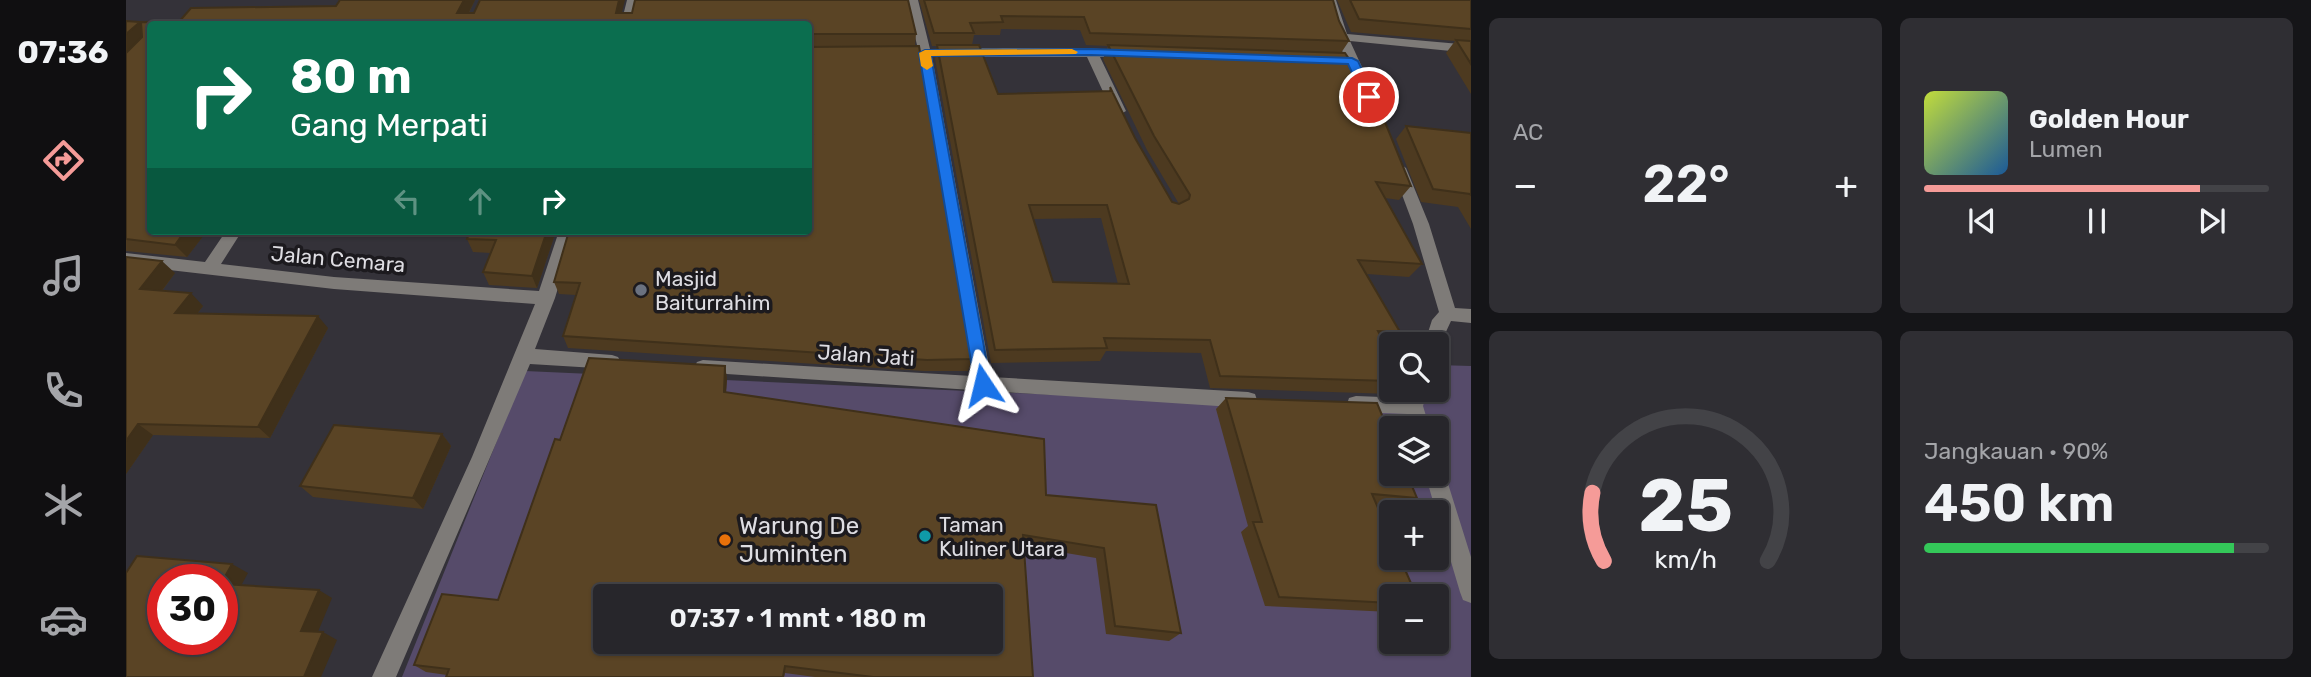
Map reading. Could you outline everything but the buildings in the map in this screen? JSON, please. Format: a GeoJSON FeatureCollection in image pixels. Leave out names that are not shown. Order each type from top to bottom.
{"type":"FeatureCollection","features":[{"type":"Feature","properties":{"kind":"street"},"geometry":{"type":"LineString","coordinates":[[628,21],[634,0]]}},
{"type":"Feature","properties":{"kind":"street"},"geometry":{"type":"LineString","coordinates":[[912,0],[925,53],[983,385]]}},
{"type":"Feature","properties":{"kind":"street"},"geometry":{"type":"LineString","coordinates":[[1329,0],[1342,37],[1345,61],[1373,105]]}},
{"type":"Feature","properties":{"kind":"street"},"geometry":{"type":"LineString","coordinates":[[1342,37],[1471,49]]}},
{"type":"Feature","properties":{"kind":"street"},"geometry":{"type":"LineString","coordinates":[[1091,52],[1126,127]]}},
{"type":"Feature","properties":{"kind":"street"},"geometry":{"type":"LineString","coordinates":[[886,53],[1146,54]]}},
{"type":"Feature","properties":{"kind":"street"},"geometry":{"type":"LineString","coordinates":[[1392,152],[1421,224],[1448,314]]}},
{"type":"Feature","properties":{"kind":"street"},"geometry":{"type":"LineString","coordinates":[[209,269],[231,235]]}},
{"type":"Feature","properties":{"kind":"street"},"geometry":{"type":"LineString","coordinates":[[384,677],[525,356],[547,299],[566,235]]}},
{"type":"Feature","properties":{"kind":"street","name":"Jalan Cemara"},"geometry":{"type":"LineString","coordinates":[[126,259],[334,283],[547,299]]}},
{"type":"Feature","properties":{"kind":"street"},"geometry":{"type":"LineString","coordinates":[[1437,332],[1440,320],[1448,314],[1471,316]]}},
{"type":"Feature","properties":{"kind":"street"},"geometry":{"type":"LineString","coordinates":[[525,356],[636,363]]}},
{"type":"Feature","properties":{"kind":"street","name":"Jalan Jati"},"geometry":{"type":"LineString","coordinates":[[691,366],[1264,400]]}},
{"type":"Feature","properties":{"kind":"street"},"geometry":{"type":"LineString","coordinates":[[1332,403],[1379,400]]}},
{"type":"Feature","properties":{"kind":"street"},"geometry":{"type":"LineString","coordinates":[[1439,486],[1471,592]]}},
{"type":"Feature","properties":{"kind":"shaded area","name":"Taman Kuliner Utara"},"geometry":{"type":"Polygon","coordinates":[[[1449,365],[1471,366],[1471,677],[402,677],[525,371],[1415,411],[1418,402],[1449,402],[1449,365]]]}},
{"type":"Feature","properties":{"kind":"slow traffic"},"geometry":{"type":"LineString","coordinates":[[927,66],[925,53],[1072,52]]}},
{"type":"Feature","properties":{"kind":"place","name":"Masjid Baiturrahim"},"geometry":{"type":"Point","coordinates":[641,290]}},
{"type":"Feature","properties":{"kind":"place","name":"Taman Kuliner Utara"},"geometry":{"type":"Point","coordinates":[925,536]}},
{"type":"Feature","properties":{"kind":"place","name":"Warung De Juminten"},"geometry":{"type":"Point","coordinates":[725,540]}},
{"type":"Feature","properties":{"kind":"route"},"geometry":{"type":"LineString","coordinates":[[983,385],[925,53],[1091,52],[1352,61],[1369,97]]}}]}
